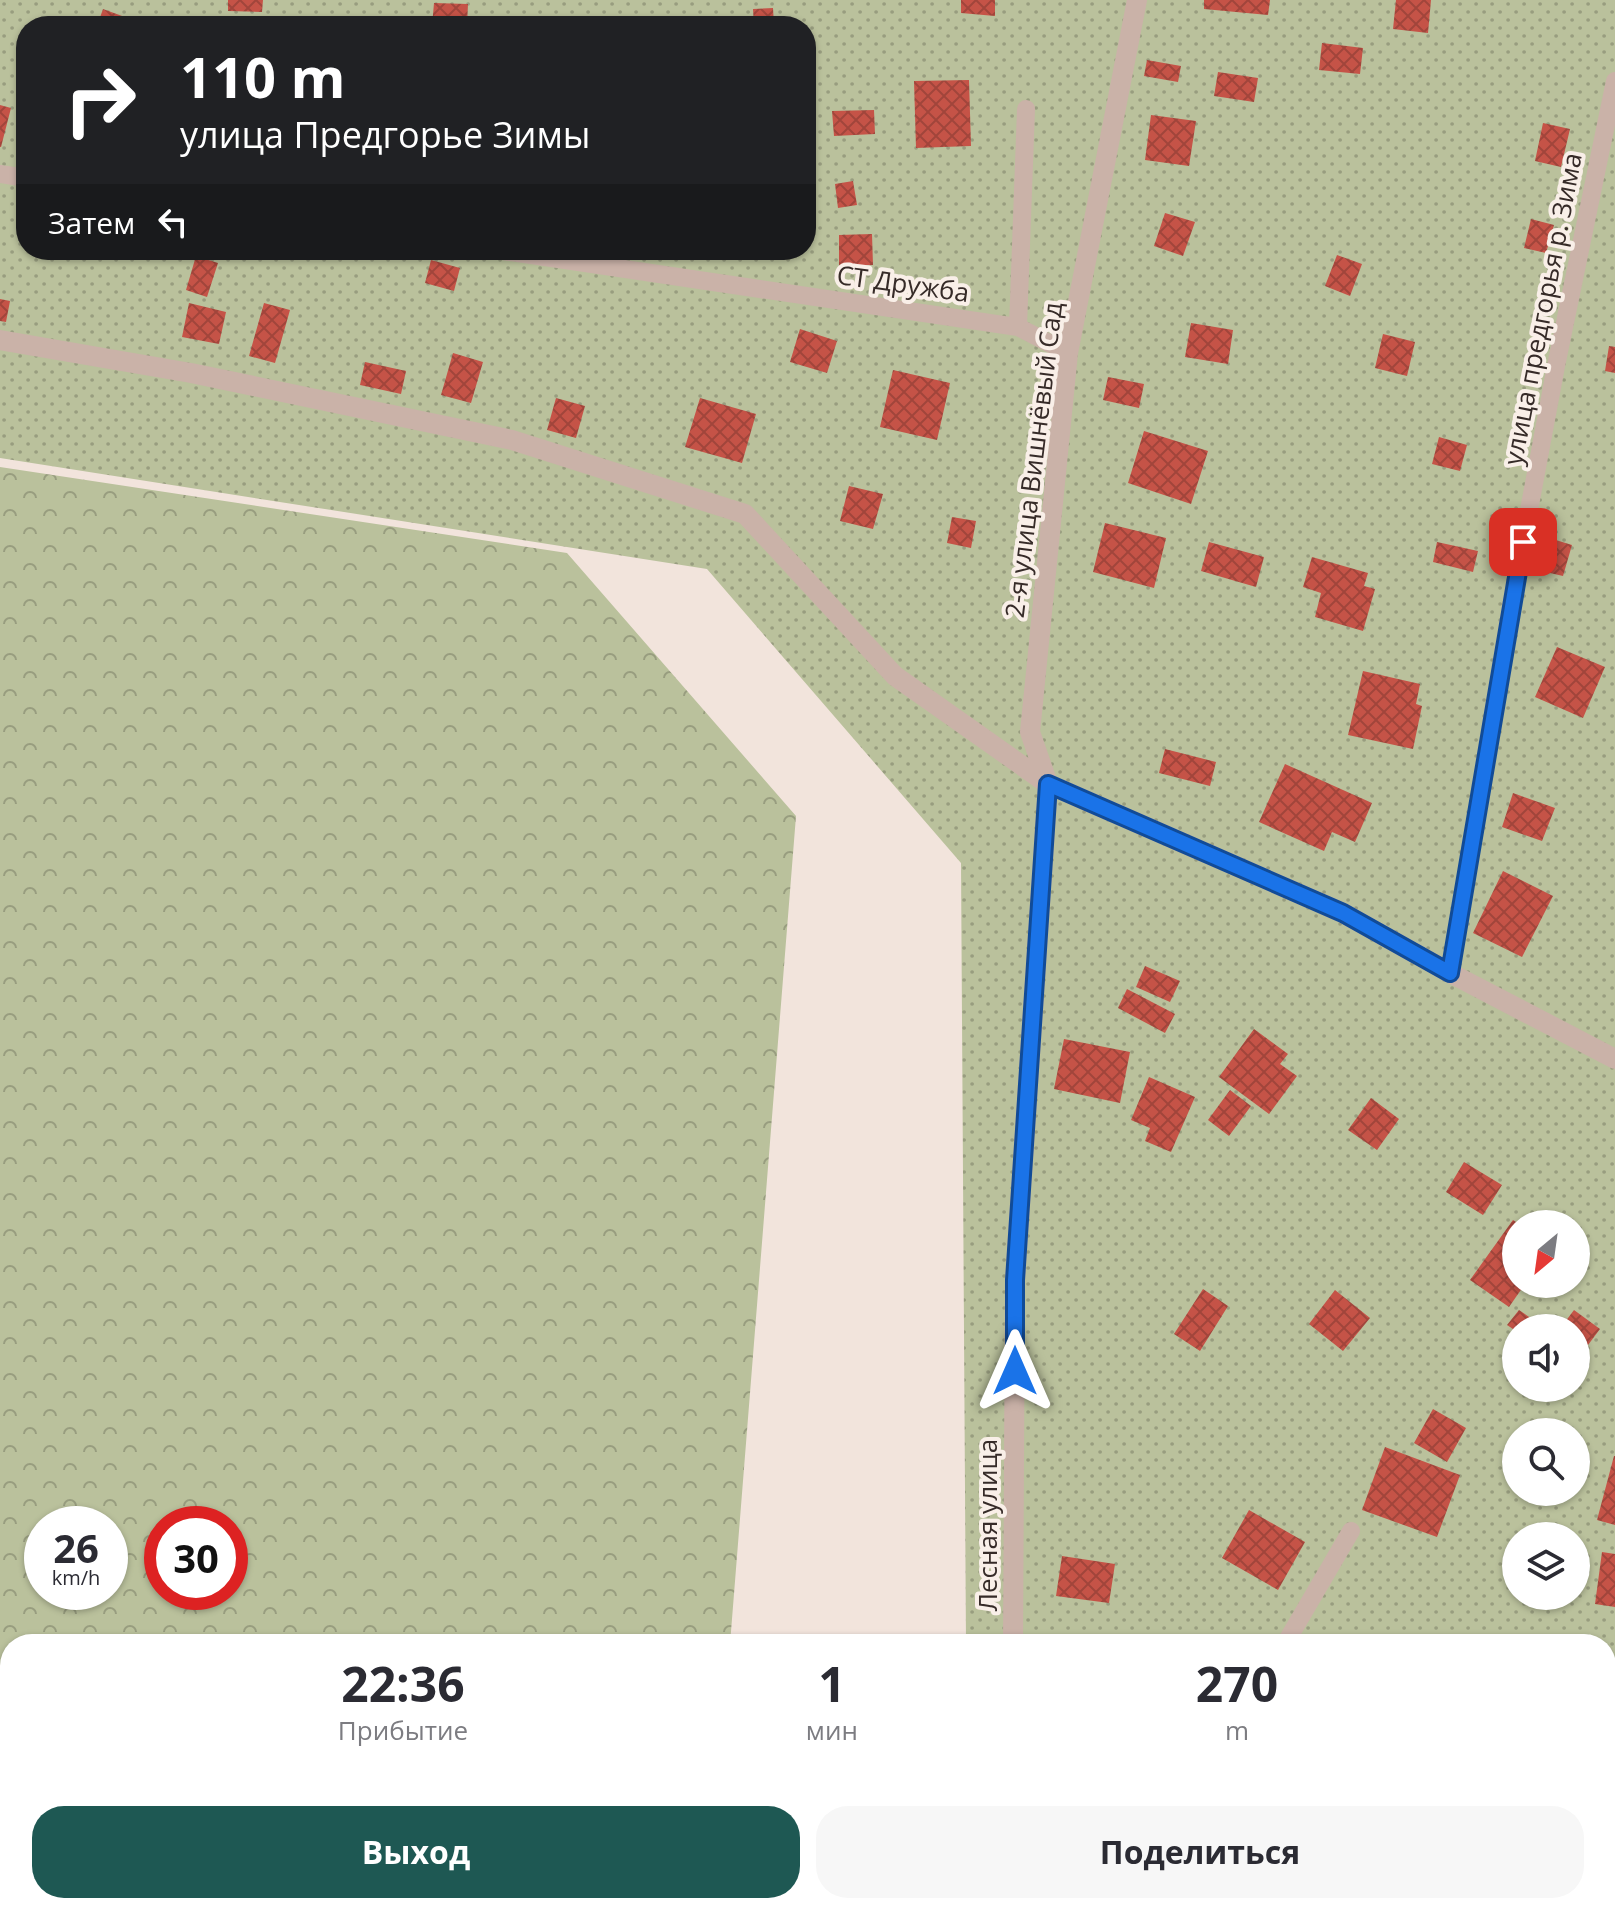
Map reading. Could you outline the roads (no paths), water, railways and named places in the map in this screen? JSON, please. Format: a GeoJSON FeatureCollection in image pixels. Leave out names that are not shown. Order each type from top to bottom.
{"type":"FeatureCollection","features":[{"type":"Feature","properties":{"kind":"street","name":"2-я улица Вишнёвый Сад"},"geometry":{"type":"LineString","coordinates":[[1048,784],[1030,732],[1068,353],[1137,0]]}},
{"type":"Feature","properties":{"kind":"street"},"geometry":{"type":"LineString","coordinates":[[0,340],[206,376],[512,440],[745,514],[895,676],[1048,784],[1343,913],[1615,1059]]}},
{"type":"Feature","properties":{"kind":"street","name":"Лесная улица"},"geometry":{"type":"LineString","coordinates":[[1013,1634],[1015,1280],[1048,784]]}},
{"type":"Feature","properties":{"kind":"lane","name":"улица предгорья р. Зима"},"geometry":{"type":"LineString","coordinates":[[1450,973],[1518,570],[1556,366],[1615,81]]}},
{"type":"Feature","properties":{"kind":"lane"},"geometry":{"type":"LineString","coordinates":[[1018,327],[1026,109]]}},
{"type":"Feature","properties":{"kind":"lane","name":"СТ Дружба"},"geometry":{"type":"LineString","coordinates":[[564,260],[1018,327],[1068,353]]}},
{"type":"Feature","properties":{"kind":"lane"},"geometry":{"type":"LineString","coordinates":[[1291,1634],[1351,1531]]}}]}
